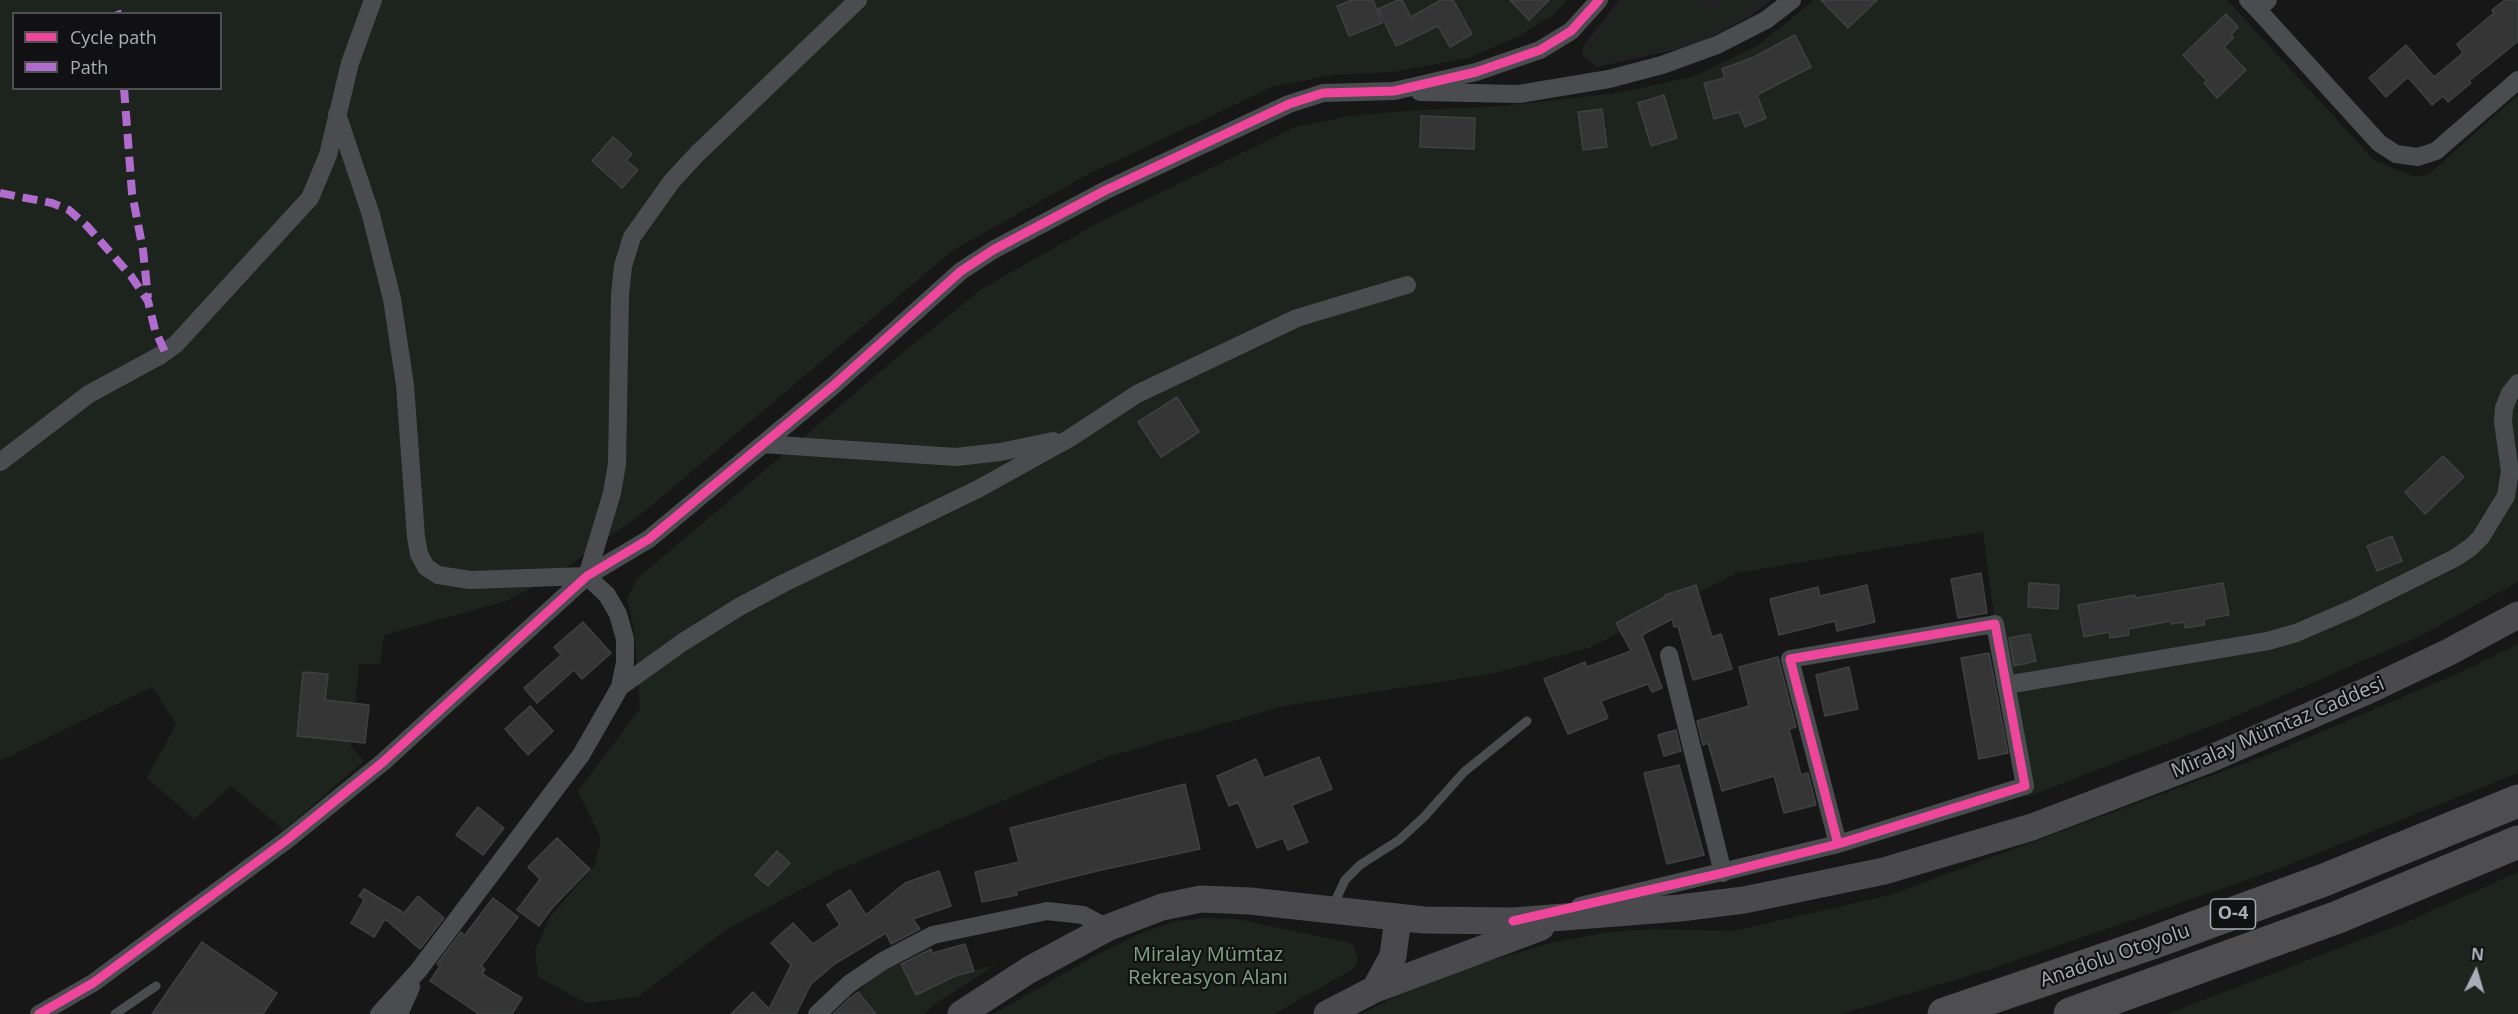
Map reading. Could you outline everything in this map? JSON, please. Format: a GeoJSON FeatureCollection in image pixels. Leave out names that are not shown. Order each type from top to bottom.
{"type":"FeatureCollection","features":[{"type":"Feature","properties":{"kind":"highway","name":"Anadolu Otoyolu"},"geometry":{"type":"LineString","coordinates":[[1944,1014],[2142,947],[2314,884],[2518,801]]}},
{"type":"Feature","properties":{"kind":"highway","name":"Anadolu Otoyolu"},"geometry":{"type":"LineString","coordinates":[[2070,1014],[2338,917],[2518,842]]}},
{"type":"Feature","properties":{"kind":"main road","name":"Miralay Mümtaz Caddesi"},"geometry":{"type":"LineString","coordinates":[[1565,918],[1680,908],[1812,887],[1922,861],[2032,827],[2205,761],[2289,726],[2449,652],[2518,615]]}},
{"type":"Feature","properties":{"kind":"main road"},"geometry":{"type":"LineString","coordinates":[[961,1014],[1029,970],[1107,928],[1144,913],[1201,899],[1250,901],[1398,918],[1465,922],[1565,918]]}},
{"type":"Feature","properties":{"kind":"main road"},"geometry":{"type":"LineString","coordinates":[[1375,989],[1393,956],[1398,918]]}},
{"type":"Feature","properties":{"kind":"main road"},"geometry":{"type":"LineString","coordinates":[[1327,1014],[1375,989],[1565,918]]}},
{"type":"Feature","properties":{"kind":"street"},"geometry":{"type":"LineString","coordinates":[[0,462],[89,394],[161,355],[196,324],[242,270],[310,198],[328,155],[350,63],[373,0]]}},
{"type":"Feature","properties":{"kind":"street"},"geometry":{"type":"LineString","coordinates":[[587,576],[612,493],[617,464],[620,295],[623,266],[632,237],[672,181],[697,154],[749,101],[858,0]]}},
{"type":"Feature","properties":{"kind":"street"},"geometry":{"type":"LineString","coordinates":[[1394,92],[1476,72],[1540,50],[1571,31],[1599,0]]}},
{"type":"Feature","properties":{"kind":"street"},"geometry":{"type":"LineString","coordinates":[[39,1014],[64,1008],[93,983],[288,838],[383,762],[587,576],[649,539],[834,385],[962,271],[1023,232],[1289,104],[1323,93],[1519,93],[1609,79],[1662,65],[1717,45],[1766,20],[1792,0]]}},
{"type":"Feature","properties":{"kind":"street"},"geometry":{"type":"LineString","coordinates":[[2258,3],[2379,143],[2396,154],[2418,157],[2436,151],[2518,80]]}},
{"type":"Feature","properties":{"kind":"street"},"geometry":{"type":"LineString","coordinates":[[337,114],[371,215],[392,299],[405,384],[416,537],[419,554],[426,567],[438,575],[470,580],[587,576],[607,595],[618,614],[625,639],[625,662],[620,687],[581,755],[418,971],[379,1014]]}},
{"type":"Feature","properties":{"kind":"street"},"geometry":{"type":"LineString","coordinates":[[620,687],[683,642],[739,607],[978,489],[1070,438],[1137,394],[1297,318],[1407,285]]}},
{"type":"Feature","properties":{"kind":"street"},"geometry":{"type":"LineString","coordinates":[[2006,685],[2268,641],[2296,633],[2352,609],[2455,558],[2481,537],[2506,496],[2510,471],[2503,422],[2504,408],[2510,393],[2518,383]]}},
{"type":"Feature","properties":{"kind":"street"},"geometry":{"type":"LineString","coordinates":[[763,444],[956,457],[1000,452],[1070,438]]}},
{"type":"Feature","properties":{"kind":"street"},"geometry":{"type":"LineString","coordinates":[[1513,921],[1838,844],[2025,786],[1995,624],[1790,659],[1838,844]]}},
{"type":"Feature","properties":{"kind":"street"},"geometry":{"type":"LineString","coordinates":[[1669,655],[1723,873]]}},
{"type":"Feature","properties":{"kind":"street"},"geometry":{"type":"LineString","coordinates":[[817,1014],[849,984],[883,961],[933,935],[1047,911],[1083,915],[1107,928]]}},
{"type":"Feature","properties":{"kind":"street"},"geometry":{"type":"LineString","coordinates":[[399,1014],[418,971]]}},
{"type":"Feature","properties":{"kind":"lane"},"geometry":{"type":"LineString","coordinates":[[1331,911],[1345,879],[1360,865],[1399,840],[1424,817],[1464,772],[1527,721]]}},
{"type":"Feature","properties":{"kind":"lane"},"geometry":{"type":"LineString","coordinates":[[114,1014],[156,986]]}},
{"type":"Feature","properties":{"kind":"shaded area"},"geometry":{"type":"Polygon","coordinates":[[[1619,0],[1772,0],[1749,17],[1693,46],[1596,67],[1582,54],[1583,46],[1619,0]]]}},
{"type":"Feature","properties":{"kind":"green space"},"geometry":{"type":"Polygon","coordinates":[[[0,0],[1567,0],[1552,16],[1517,37],[1469,58],[1393,72],[1332,75],[1272,87],[1089,174],[953,250],[645,511],[555,576],[506,601],[384,635],[380,664],[359,664],[351,746],[364,761],[284,830],[231,786],[194,819],[147,778],[176,724],[152,687],[0,761],[0,0]]]}},
{"type":"Feature","properties":{"kind":"green space"},"geometry":{"type":"Polygon","coordinates":[[[1625,0],[1697,0],[1714,11],[1722,0],[1758,0],[1748,11],[1693,40],[1598,61],[1586,50],[1625,0]]]}},
{"type":"Feature","properties":{"kind":"green space"},"geometry":{"type":"Polygon","coordinates":[[[1814,0],[2227,0],[2374,160],[2416,177],[2428,175],[2518,95],[2518,582],[2420,636],[2227,720],[2027,797],[1995,624],[1983,532],[1737,573],[1589,648],[1490,674],[1284,706],[1107,757],[838,870],[727,929],[638,997],[586,1003],[538,977],[535,950],[550,917],[595,865],[601,839],[578,791],[640,709],[634,629],[627,600],[637,579],[901,354],[983,288],[1098,223],[1295,127],[1349,116],[1502,106],[1617,93],[1692,77],[1757,46],[1814,0]]]}},
{"type":"Feature","properties":{"kind":"green space"},"geometry":{"type":"Polygon","coordinates":[[[2518,644],[2518,773],[2278,869],[1991,969],[1841,1014],[1361,1014],[1407,991],[1472,966],[1551,943],[1608,932],[1656,929],[1733,931],[1890,895],[2267,755],[2468,669],[2518,644]]]}},
{"type":"Feature","properties":{"kind":"green space"},"geometry":{"type":"Polygon","coordinates":[[[2518,872],[2518,1014],[2167,1014],[2407,922],[2518,872]]]}},
{"type":"Feature","properties":{"kind":"green space","name":"Miralay Mümtaz Rekreasyon Alanı"},"geometry":{"type":"Polygon","coordinates":[[[1206,918],[1237,919],[1346,942],[1354,946],[1358,960],[1355,968],[1274,1014],[993,1014],[1098,954],[1139,934],[1177,921],[1206,918]]]}},
{"type":"Feature","properties":{"kind":"green space"},"geometry":{"type":"Polygon","coordinates":[[[899,960],[916,995],[957,975],[995,965],[933,1005],[924,1014],[876,1014],[858,992],[874,977],[899,960]]]}},
{"type":"Feature","properties":{"kind":"building"},"geometry":{"type":"Polygon","coordinates":[[[1352,0],[1373,0],[1382,23],[1349,36],[1337,6],[1352,0]]]}},
{"type":"Feature","properties":{"kind":"building"},"geometry":{"type":"Polygon","coordinates":[[[1402,0],[1411,17],[1441,0],[1453,0],[1472,34],[1450,47],[1438,26],[1396,46],[1378,9],[1402,0]]]}},
{"type":"Feature","properties":{"kind":"building"},"geometry":{"type":"Polygon","coordinates":[[[1510,0],[1549,0],[1529,20],[1510,0]]]}},
{"type":"Feature","properties":{"kind":"building"},"geometry":{"type":"Polygon","coordinates":[[[1821,0],[1877,0],[1848,28],[1821,0]]]}},
{"type":"Feature","properties":{"kind":"building"},"geometry":{"type":"Polygon","coordinates":[[[2505,0],[2518,0],[2518,41],[2469,81],[2471,83],[2448,102],[2443,96],[2432,105],[2408,77],[2386,97],[2369,78],[2406,45],[2434,77],[2463,53],[2457,44],[2494,13],[2492,10],[2505,0]]]}},
{"type":"Feature","properties":{"kind":"building"},"geometry":{"type":"Polygon","coordinates":[[[2226,14],[2238,27],[2231,35],[2233,38],[2224,47],[2246,70],[2217,98],[2204,83],[2207,81],[2183,55],[2226,14]]]}},
{"type":"Feature","properties":{"kind":"building"},"geometry":{"type":"Polygon","coordinates":[[[1795,35],[1811,67],[1757,95],[1766,118],[1745,127],[1739,112],[1714,119],[1704,83],[1725,78],[1722,69],[1754,57],[1795,35]]]}},
{"type":"Feature","properties":{"kind":"building"},"geometry":{"type":"Polygon","coordinates":[[[1664,95],[1677,138],[1651,146],[1638,103],[1664,95]]]}},
{"type":"Feature","properties":{"kind":"building"},"geometry":{"type":"Polygon","coordinates":[[[1602,109],[1607,147],[1583,150],[1578,112],[1602,109]]]}},
{"type":"Feature","properties":{"kind":"building"},"geometry":{"type":"Polygon","coordinates":[[[1421,116],[1475,118],[1474,149],[1420,147],[1421,116]]]}},
{"type":"Feature","properties":{"kind":"building"},"geometry":{"type":"Polygon","coordinates":[[[613,137],[632,154],[626,160],[638,170],[622,188],[592,161],[613,137]]]}},
{"type":"Feature","properties":{"kind":"building"},"geometry":{"type":"Polygon","coordinates":[[[1177,397],[1199,432],[1161,457],[1138,422],[1177,397]]]}},
{"type":"Feature","properties":{"kind":"building"},"geometry":{"type":"Polygon","coordinates":[[[2443,456],[2464,477],[2425,514],[2405,492],[2443,456]]]}},
{"type":"Feature","properties":{"kind":"building"},"geometry":{"type":"Polygon","coordinates":[[[2392,536],[2402,561],[2377,571],[2367,546],[2392,536]]]}},
{"type":"Feature","properties":{"kind":"building"},"geometry":{"type":"Polygon","coordinates":[[[1981,573],[1987,613],[1958,618],[1951,579],[1981,573]]]}},
{"type":"Feature","properties":{"kind":"building"},"geometry":{"type":"Polygon","coordinates":[[[2029,583],[2059,585],[2058,609],[2028,607],[2029,583]]]}},
{"type":"Feature","properties":{"kind":"building"},"geometry":{"type":"Polygon","coordinates":[[[2223,583],[2229,615],[2204,619],[2205,625],[2185,628],[2184,622],[2171,624],[2171,621],[2128,629],[2129,635],[2110,638],[2109,632],[2084,637],[2078,605],[2223,583]]]}},
{"type":"Feature","properties":{"kind":"building"},"geometry":{"type":"Polygon","coordinates":[[[1696,585],[1712,637],[1721,634],[1732,669],[1693,680],[1678,626],[1674,627],[1672,619],[1642,635],[1662,688],[1652,692],[1648,684],[1601,701],[1608,718],[1568,734],[1544,679],[1585,662],[1587,667],[1631,651],[1616,623],[1665,595],[1696,585]]]}},
{"type":"Feature","properties":{"kind":"building"},"geometry":{"type":"Polygon","coordinates":[[[1867,585],[1875,622],[1837,631],[1835,621],[1779,635],[1770,599],[1818,587],[1820,596],[1867,585]]]}},
{"type":"Feature","properties":{"kind":"building"},"geometry":{"type":"Polygon","coordinates":[[[583,622],[611,653],[582,679],[574,670],[537,703],[524,688],[561,655],[554,647],[583,622]]]}},
{"type":"Feature","properties":{"kind":"building"},"geometry":{"type":"Polygon","coordinates":[[[2030,634],[2036,661],[2014,666],[2009,638],[2030,634]]]}},
{"type":"Feature","properties":{"kind":"building"},"geometry":{"type":"Polygon","coordinates":[[[1989,653],[2008,753],[1979,759],[1961,658],[1989,653]]]}},
{"type":"Feature","properties":{"kind":"building"},"geometry":{"type":"Polygon","coordinates":[[[1778,657],[1796,727],[1789,729],[1801,775],[1808,773],[1816,805],[1784,813],[1774,776],[1722,791],[1708,743],[1703,745],[1697,721],[1749,706],[1739,667],[1778,657]]]}},
{"type":"Feature","properties":{"kind":"building"},"geometry":{"type":"Polygon","coordinates":[[[1849,667],[1858,709],[1825,716],[1816,675],[1849,667]]]}},
{"type":"Feature","properties":{"kind":"building"},"geometry":{"type":"Polygon","coordinates":[[[303,672],[328,674],[325,700],[369,705],[365,743],[297,736],[303,672]]]}},
{"type":"Feature","properties":{"kind":"building"},"geometry":{"type":"Polygon","coordinates":[[[530,706],[553,731],[528,755],[505,729],[530,706]]]}},
{"type":"Feature","properties":{"kind":"building"},"geometry":{"type":"Polygon","coordinates":[[[1676,730],[1681,751],[1664,756],[1658,735],[1676,730]]]}},
{"type":"Feature","properties":{"kind":"building"},"geometry":{"type":"Polygon","coordinates":[[[1319,757],[1332,789],[1292,805],[1308,842],[1288,850],[1283,838],[1257,848],[1238,802],[1229,806],[1217,776],[1256,759],[1264,778],[1319,757]]]}},
{"type":"Feature","properties":{"kind":"building"},"geometry":{"type":"Polygon","coordinates":[[[1679,765],[1704,855],[1667,864],[1644,773],[1679,765]]]}},
{"type":"Feature","properties":{"kind":"building"},"geometry":{"type":"Polygon","coordinates":[[[1185,784],[1200,849],[1101,870],[1016,891],[1017,895],[982,902],[975,872],[1019,862],[1010,828],[1185,784]]]}},
{"type":"Feature","properties":{"kind":"building"},"geometry":{"type":"Polygon","coordinates":[[[478,807],[504,828],[483,855],[456,835],[478,807]]]}},
{"type":"Feature","properties":{"kind":"building"},"geometry":{"type":"Polygon","coordinates":[[[557,838],[590,869],[552,908],[539,926],[517,910],[540,879],[528,867],[557,838]]]}},
{"type":"Feature","properties":{"kind":"building"},"geometry":{"type":"Polygon","coordinates":[[[777,851],[790,863],[768,886],[755,875],[777,851]]]}},
{"type":"Feature","properties":{"kind":"building"},"geometry":{"type":"Polygon","coordinates":[[[939,871],[951,906],[913,919],[920,929],[891,944],[886,933],[836,963],[811,984],[796,1014],[731,1014],[753,992],[769,1009],[791,965],[771,943],[793,923],[813,944],[840,925],[827,905],[850,890],[866,915],[905,883],[939,871]]]}},
{"type":"Feature","properties":{"kind":"building"},"geometry":{"type":"Polygon","coordinates":[[[364,889],[404,913],[418,896],[444,918],[420,949],[385,919],[374,937],[351,923],[364,900],[359,896],[364,889]]]}},
{"type":"Feature","properties":{"kind":"building"},"geometry":{"type":"Polygon","coordinates":[[[493,898],[518,917],[481,966],[485,969],[482,974],[522,998],[512,1014],[479,1014],[430,981],[440,966],[437,964],[461,932],[465,935],[493,898]]]}},
{"type":"Feature","properties":{"kind":"building"},"geometry":{"type":"Polygon","coordinates":[[[202,942],[277,993],[263,1014],[152,1014],[202,942]]]}},
{"type":"Feature","properties":{"kind":"building"},"geometry":{"type":"Polygon","coordinates":[[[965,944],[974,971],[955,976],[916,995],[901,964],[931,949],[933,953],[965,944]]]}},
{"type":"Feature","properties":{"kind":"building"},"geometry":{"type":"Polygon","coordinates":[[[858,992],[876,1014],[833,1014],[850,998],[858,992]]]}},
{"type":"Feature","properties":{"kind":"marked path"},"geometry":{"type":"LineString","coordinates":[[124,90],[132,193],[143,250],[148,298]]}},
{"type":"Feature","properties":{"kind":"marked path"},"geometry":{"type":"LineString","coordinates":[[0,193],[52,203],[69,210],[87,226],[131,276],[148,301],[155,330],[165,352]]}},
{"type":"Feature","properties":{"kind":"cycle path"},"geometry":{"type":"LineString","coordinates":[[39,1014],[93,983],[288,839],[383,762],[587,576],[649,539],[834,385],[961,271],[993,250],[1106,190],[1289,104],[1323,93],[1394,91],[1476,72],[1540,50],[1571,31],[1599,0]]}},
{"type":"Feature","properties":{"kind":"cycle path"},"geometry":{"type":"LineString","coordinates":[[1513,921],[1838,844],[2025,786],[1995,624],[1790,659],[1838,844]]}}]}
